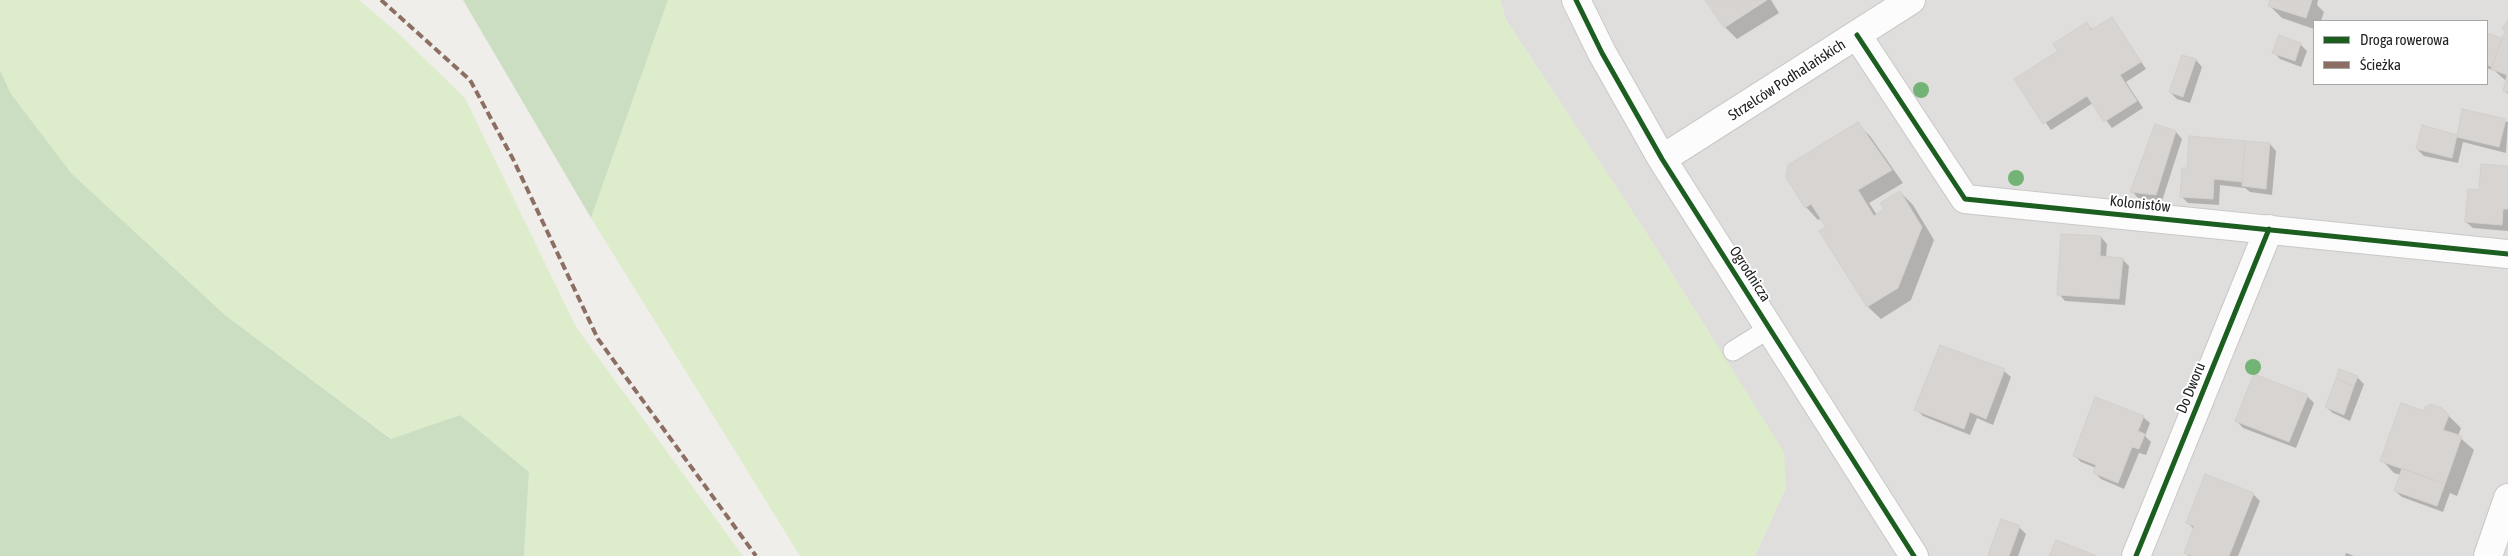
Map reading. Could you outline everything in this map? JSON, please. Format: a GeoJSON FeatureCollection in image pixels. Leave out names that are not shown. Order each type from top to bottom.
{"type":"FeatureCollection","features":[{"type":"Feature","properties":{"kind":"street","name":"Ogrodnicza"},"geometry":{"type":"LineString","coordinates":[[1576,0],[1602,53],[1662,159],[1914,556]]}},
{"type":"Feature","properties":{"kind":"street","name":"Strzelców Podhalańskich"},"geometry":{"type":"LineString","coordinates":[[1662,159],[1911,0]]}},
{"type":"Feature","properties":{"kind":"street","name":"Kolonistów"},"geometry":{"type":"LineString","coordinates":[[1857,35],[1965,199],[2508,254]]}},
{"type":"Feature","properties":{"kind":"street","name":"Do Dworu"},"geometry":{"type":"LineString","coordinates":[[2136,556],[2269,229]]}},
{"type":"Feature","properties":{"kind":"street"},"geometry":{"type":"LineString","coordinates":[[2488,556],[2508,498]]}},
{"type":"Feature","properties":{"kind":"lane"},"geometry":{"type":"LineString","coordinates":[[1733,351],[1770,328]]}},
{"type":"Feature","properties":{"kind":"shaded area"},"geometry":{"type":"Polygon","coordinates":[[[1500,0],[2508,0],[2508,556],[1755,556],[1786,487],[1711,336],[1647,234],[1506,20],[1500,0]]]}},
{"type":"Feature","properties":{"kind":"green space"},"geometry":{"type":"Polygon","coordinates":[[[0,0],[359,0],[399,34],[465,98],[576,327],[743,556],[524,556],[529,472],[460,415],[392,439],[225,315],[72,174],[11,94],[0,70],[0,0]]]}},
{"type":"Feature","properties":{"kind":"green space"},"geometry":{"type":"Polygon","coordinates":[[[463,0],[668,0],[591,218],[463,0]]]}},
{"type":"Feature","properties":{"kind":"green space"},"geometry":{"type":"Polygon","coordinates":[[[668,0],[1500,0],[1506,20],[1647,234],[1784,452],[1786,487],[1755,556],[800,556],[591,218],[668,0]]]}},
{"type":"Feature","properties":{"kind":"green space"},"geometry":{"type":"Polygon","coordinates":[[[0,70],[11,94],[72,174],[225,315],[391,439],[460,415],[529,472],[524,556],[0,556],[0,70]]]}},
{"type":"Feature","properties":{"kind":"building"},"geometry":{"type":"Polygon","coordinates":[[[1705,0],[1767,0],[1724,28],[1705,0]]]}},
{"type":"Feature","properties":{"kind":"building"},"geometry":{"type":"Polygon","coordinates":[[[2270,0],[2312,0],[2306,18],[2268,6],[2270,0]]]}},
{"type":"Feature","properties":{"kind":"building"},"geometry":{"type":"Polygon","coordinates":[[[2112,17],[2141,62],[2120,75],[2137,101],[2104,122],[2087,96],[2043,124],[2014,79],[2058,51],[2053,44],[2087,22],[2091,30],[2112,17]]]}},
{"type":"Feature","properties":{"kind":"building"},"geometry":{"type":"Polygon","coordinates":[[[2508,20],[2508,40],[2502,38],[2505,32],[2502,28],[2508,20]]]}},
{"type":"Feature","properties":{"kind":"building"},"geometry":{"type":"Polygon","coordinates":[[[2488,33],[2502,38],[2492,67],[2488,65],[2488,33]]]}},
{"type":"Feature","properties":{"kind":"building"},"geometry":{"type":"Polygon","coordinates":[[[2279,35],[2301,43],[2295,61],[2272,53],[2279,35]]]}},
{"type":"Feature","properties":{"kind":"building"},"geometry":{"type":"Polygon","coordinates":[[[2502,38],[2508,40],[2508,92],[2503,91],[2507,75],[2491,69],[2502,38]]]}},
{"type":"Feature","properties":{"kind":"building"},"geometry":{"type":"Polygon","coordinates":[[[2182,55],[2196,59],[2183,97],[2169,92],[2182,55]]]}},
{"type":"Feature","properties":{"kind":"building"},"geometry":{"type":"Polygon","coordinates":[[[2462,109],[2506,119],[2499,147],[2457,137],[2462,109]]]}},
{"type":"Feature","properties":{"kind":"building"},"geometry":{"type":"Polygon","coordinates":[[[1858,122],[1892,170],[1858,190],[1874,216],[1884,209],[1880,203],[1900,191],[1922,227],[1898,288],[1867,307],[1819,231],[1826,227],[1811,204],[1805,208],[1786,177],[1788,165],[1858,122]]]}},
{"type":"Feature","properties":{"kind":"building"},"geometry":{"type":"Polygon","coordinates":[[[2155,124],[2176,131],[2156,195],[2130,192],[2155,124]]]}},
{"type":"Feature","properties":{"kind":"building"},"geometry":{"type":"Polygon","coordinates":[[[2422,125],[2457,135],[2452,158],[2416,149],[2422,125]]]}},
{"type":"Feature","properties":{"kind":"building"},"geometry":{"type":"Polygon","coordinates":[[[2189,136],[2245,141],[2242,182],[2214,179],[2213,199],[2180,197],[2182,168],[2187,168],[2189,136]]]}},
{"type":"Feature","properties":{"kind":"building"},"geometry":{"type":"Polygon","coordinates":[[[2245,141],[2270,143],[2266,189],[2242,186],[2245,141]]]}},
{"type":"Feature","properties":{"kind":"building"},"geometry":{"type":"Polygon","coordinates":[[[2481,164],[2508,166],[2508,209],[2503,209],[2502,225],[2465,222],[2468,189],[2479,190],[2481,164]]]}},
{"type":"Feature","properties":{"kind":"building"},"geometry":{"type":"Polygon","coordinates":[[[2061,234],[2101,236],[2100,256],[2123,258],[2119,299],[2057,295],[2061,234]]]}},
{"type":"Feature","properties":{"kind":"building"},"geometry":{"type":"Polygon","coordinates":[[[1940,345],[2005,369],[1986,419],[1970,412],[1964,429],[1914,410],[1940,345]]]}},
{"type":"Feature","properties":{"kind":"building"},"geometry":{"type":"Polygon","coordinates":[[[2339,369],[2358,376],[2354,386],[2336,379],[2339,369]]]}},
{"type":"Feature","properties":{"kind":"building"},"geometry":{"type":"Polygon","coordinates":[[[2254,374],[2308,395],[2289,442],[2235,421],[2254,374]]]}},
{"type":"Feature","properties":{"kind":"building"},"geometry":{"type":"Polygon","coordinates":[[[2336,379],[2354,386],[2344,415],[2325,407],[2336,379]]]}},
{"type":"Feature","properties":{"kind":"building"},"geometry":{"type":"Polygon","coordinates":[[[2095,397],[2144,416],[2138,431],[2145,434],[2139,449],[2132,447],[2118,483],[2093,473],[2096,465],[2073,456],[2095,397]]]}},
{"type":"Feature","properties":{"kind":"building"},"geometry":{"type":"Polygon","coordinates":[[[2401,403],[2424,411],[2425,407],[2431,404],[2442,408],[2449,415],[2443,430],[2462,436],[2445,484],[2380,461],[2401,403]]]}},
{"type":"Feature","properties":{"kind":"building"},"geometry":{"type":"Polygon","coordinates":[[[2402,468],[2445,484],[2437,506],[2394,491],[2402,468]]]}},
{"type":"Feature","properties":{"kind":"building"},"geometry":{"type":"Polygon","coordinates":[[[2205,474],[2254,493],[2229,556],[2192,556],[2184,553],[2194,526],[2186,523],[2205,474]]]}},
{"type":"Feature","properties":{"kind":"building"},"geometry":{"type":"Polygon","coordinates":[[[2001,519],[2020,526],[2009,556],[1990,556],[1988,555],[2001,519]]]}},
{"type":"Feature","properties":{"kind":"building"},"geometry":{"type":"Polygon","coordinates":[[[2056,540],[2097,556],[2049,556],[2056,540]]]}},
{"type":"Feature","properties":{"kind":"marked path"},"geometry":{"type":"LineString","coordinates":[[381,0],[470,80],[513,159],[598,339],[756,556]]}},
{"type":"Feature","properties":{"kind":"cycle path"},"geometry":{"type":"LineString","coordinates":[[1576,0],[1602,53],[1662,159],[1914,556]]}},
{"type":"Feature","properties":{"kind":"cycle path"},"geometry":{"type":"LineString","coordinates":[[1857,35],[1965,199],[2508,254]]}},
{"type":"Feature","properties":{"kind":"cycle path"},"geometry":{"type":"LineString","coordinates":[[2136,556],[2269,229]]}}]}
